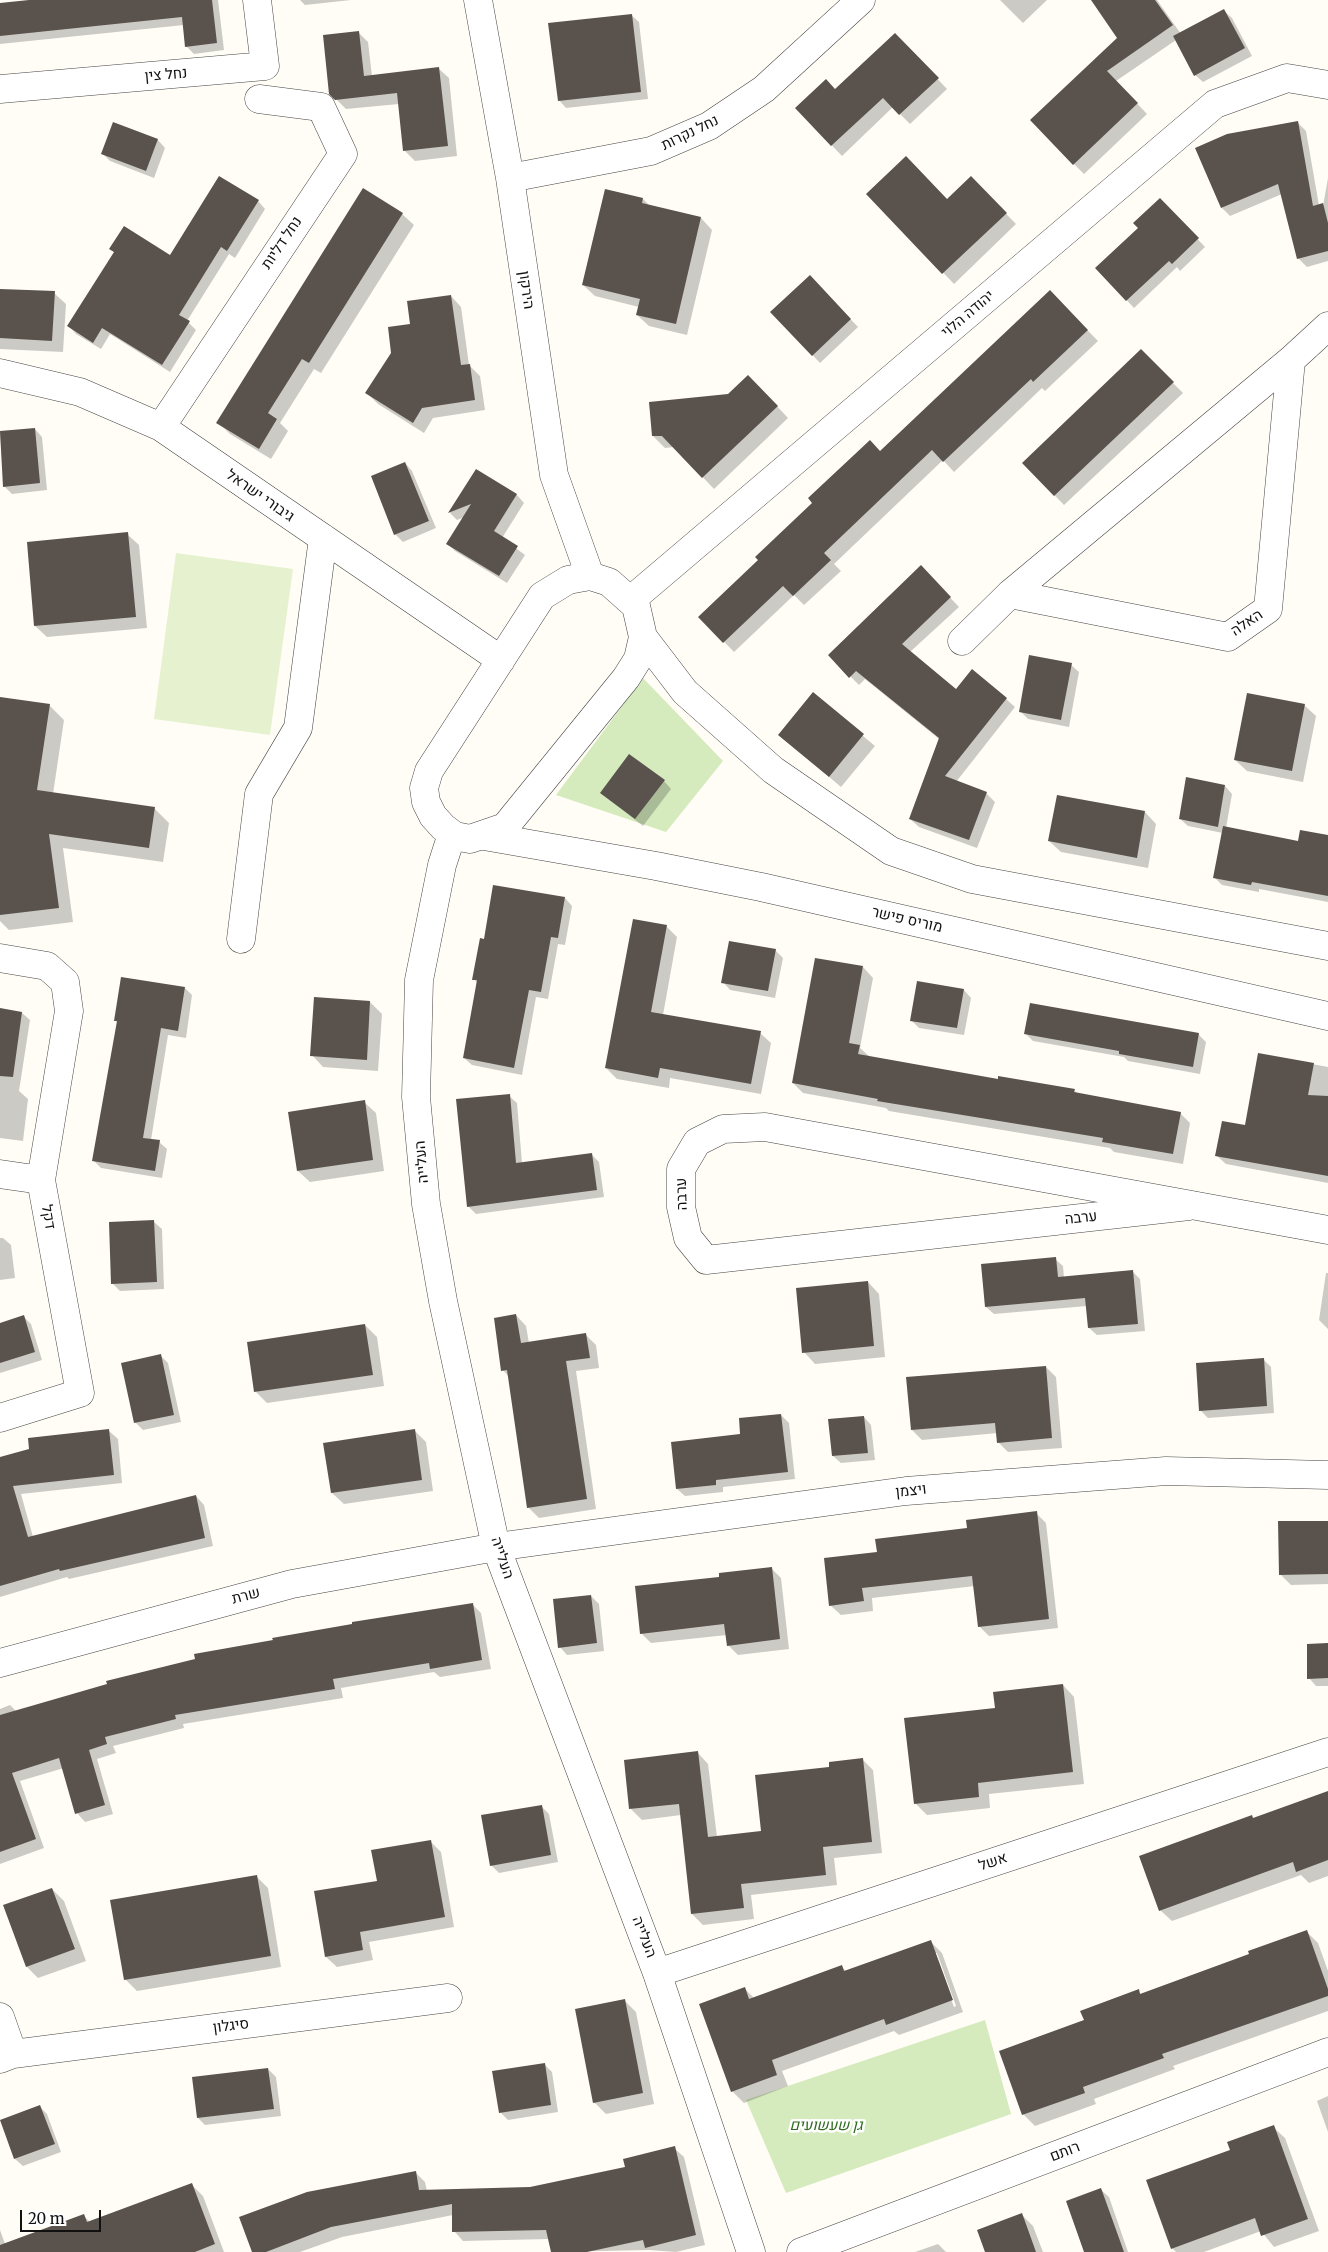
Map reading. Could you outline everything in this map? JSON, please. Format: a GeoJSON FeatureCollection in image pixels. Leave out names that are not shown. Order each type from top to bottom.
{"type":"FeatureCollection","features":[{"type":"Feature","properties":{"kind":"street","name":"נחל צין"},"geometry":{"type":"LineString","coordinates":[[0,89],[265,66],[257,0]]}},
{"type":"Feature","properties":{"kind":"street","name":"הירקון"},"geometry":{"type":"LineString","coordinates":[[478,0],[510,178],[554,474],[590,576]]}},
{"type":"Feature","properties":{"kind":"street","name":"נחל נקרות"},"geometry":{"type":"LineString","coordinates":[[510,178],[652,151],[709,126],[764,89],[861,0]]}},
{"type":"Feature","properties":{"kind":"street","name":"יהודה הלוי"},"geometry":{"type":"LineString","coordinates":[[631,600],[1215,104],[1287,78],[1328,85]]}},
{"type":"Feature","properties":{"kind":"street","name":"נחל דליות"},"geometry":{"type":"LineString","coordinates":[[160,427],[343,154],[321,107],[259,99]]}},
{"type":"Feature","properties":{"kind":"street"},"geometry":{"type":"LineString","coordinates":[[962,642],[1010,594],[1291,360],[1328,326]]}},
{"type":"Feature","properties":{"kind":"street","name":"האלה"},"geometry":{"type":"LineString","coordinates":[[1010,594],[1228,637],[1268,609],[1291,360]]}},
{"type":"Feature","properties":{"kind":"street","name":"גיבורי ישראל"},"geometry":{"type":"LineString","coordinates":[[0,373],[80,392],[160,427],[501,660]]}},
{"type":"Feature","properties":{"kind":"street"},"geometry":{"type":"LineString","coordinates":[[241,939],[259,794],[298,728],[323,538]]}},
{"type":"Feature","properties":{"kind":"street"},"geometry":{"type":"LineString","coordinates":[[643,636],[638,659],[626,678],[505,827],[484,836],[470,839],[452,834],[433,816],[426,802],[424,788],[429,771],[542,596],[568,580],[590,576],[609,582],[636,606],[643,636],[685,692],[773,770],[891,851],[972,879],[1328,946]]}},
{"type":"Feature","properties":{"kind":"street","name":"העלייה"},"geometry":{"type":"LineString","coordinates":[[452,834],[442,865],[419,980],[416,1097],[426,1204],[439,1282],[496,1547],[657,1973],[751,2252]]}},
{"type":"Feature","properties":{"kind":"street","name":"מוריס פישר"},"geometry":{"type":"LineString","coordinates":[[484,836],[656,866],[761,887],[1328,1016]]}},
{"type":"Feature","properties":{"kind":"street","name":"דקל"},"geometry":{"type":"LineString","coordinates":[[0,958],[47,966],[65,982],[69,1011],[41,1180],[80,1393],[0,1418]]}},
{"type":"Feature","properties":{"kind":"street","name":"ערבה"},"geometry":{"type":"LineString","coordinates":[[1189,1206],[706,1260],[688,1238],[681,1207],[681,1169],[697,1142],[723,1129],[765,1127],[1328,1230]]}},
{"type":"Feature","properties":{"kind":"street"},"geometry":{"type":"LineString","coordinates":[[0,1174],[41,1180]]}},
{"type":"Feature","properties":{"kind":"street","name":"ויצמן"},"geometry":{"type":"LineString","coordinates":[[496,1547],[906,1491],[1166,1471],[1328,1475]]}},
{"type":"Feature","properties":{"kind":"street","name":"שרת"},"geometry":{"type":"LineString","coordinates":[[0,1663],[292,1584],[496,1547]]}},
{"type":"Feature","properties":{"kind":"street","name":"אשל"},"geometry":{"type":"LineString","coordinates":[[657,1973],[1328,1752]]}},
{"type":"Feature","properties":{"kind":"street","name":"סיגלון"},"geometry":{"type":"LineString","coordinates":[[0,2017],[7,2056],[448,1998]]}},
{"type":"Feature","properties":{"kind":"street","name":"רותם"},"geometry":{"type":"LineString","coordinates":[[801,2252],[1328,2052]]}},
{"type":"Feature","properties":{"kind":"green space"},"geometry":{"type":"Polygon","coordinates":[[[176,553],[293,569],[270,735],[154,719],[176,553]]]}},
{"type":"Feature","properties":{"kind":"green space"},"geometry":{"type":"Polygon","coordinates":[[[643,678],[723,761],[666,832],[556,795],[643,678]]]}},
{"type":"Feature","properties":{"kind":"green space","name":"גן שעשועים"},"geometry":{"type":"Polygon","coordinates":[[[985,2020],[1011,2114],[786,2193],[746,2100],[985,2020]]]}},
{"type":"Feature","properties":{"kind":"building"},"geometry":{"type":"Polygon","coordinates":[[[29,0],[212,0],[217,43],[185,47],[182,17],[0,36],[0,3],[29,0]]]}},
{"type":"Feature","properties":{"kind":"building"},"geometry":{"type":"Polygon","coordinates":[[[1091,0],[1155,0],[1173,25],[1107,71],[1138,103],[1073,165],[1030,120],[1117,38],[1091,0]]]}},
{"type":"Feature","properties":{"kind":"building"},"geometry":{"type":"Polygon","coordinates":[[[1224,9],[1245,48],[1194,76],[1173,36],[1224,9]]]}},
{"type":"Feature","properties":{"kind":"building"},"geometry":{"type":"Polygon","coordinates":[[[632,14],[641,92],[558,101],[548,23],[632,14]]]}},
{"type":"Feature","properties":{"kind":"building"},"geometry":{"type":"Polygon","coordinates":[[[359,31],[364,76],[439,67],[448,146],[403,151],[397,93],[335,100],[329,94],[323,35],[359,31]]]}},
{"type":"Feature","properties":{"kind":"building"},"geometry":{"type":"Polygon","coordinates":[[[895,33],[939,78],[899,115],[883,98],[831,146],[795,108],[826,79],[835,89],[895,33]]]}},
{"type":"Feature","properties":{"kind":"building"},"geometry":{"type":"Polygon","coordinates":[[[1298,121],[1313,206],[1323,203],[1328,223],[1328,251],[1297,259],[1278,184],[1221,208],[1195,148],[1227,134],[1298,121]]]}},
{"type":"Feature","properties":{"kind":"building"},"geometry":{"type":"Polygon","coordinates":[[[113,122],[158,139],[146,171],[101,154],[113,122]]]}},
{"type":"Feature","properties":{"kind":"building"},"geometry":{"type":"Polygon","coordinates":[[[906,156],[947,199],[971,176],[1007,213],[942,274],[866,194],[906,156]]]}},
{"type":"Feature","properties":{"kind":"building"},"geometry":{"type":"Polygon","coordinates":[[[219,176],[259,200],[227,251],[221,247],[179,315],[190,321],[162,365],[102,328],[93,343],[67,326],[114,252],[109,249],[124,226],[170,255],[219,176]]]}},
{"type":"Feature","properties":{"kind":"building"},"geometry":{"type":"Polygon","coordinates":[[[363,188],[403,213],[309,363],[302,359],[268,413],[277,419],[259,449],[216,423],[363,188]]]}},
{"type":"Feature","properties":{"kind":"building"},"geometry":{"type":"Polygon","coordinates":[[[605,189],[643,198],[642,203],[701,217],[676,324],[636,315],[640,299],[582,285],[605,189]]]}},
{"type":"Feature","properties":{"kind":"building"},"geometry":{"type":"Polygon","coordinates":[[[1160,198],[1199,238],[1172,264],[1169,261],[1126,301],[1095,268],[1138,228],[1133,223],[1160,198]]]}},
{"type":"Feature","properties":{"kind":"building"},"geometry":{"type":"Polygon","coordinates":[[[810,275],[851,319],[812,356],[770,312],[810,275]]]}},
{"type":"Feature","properties":{"kind":"building"},"geometry":{"type":"Polygon","coordinates":[[[0,289],[55,291],[52,341],[0,338],[0,289]]]}},
{"type":"Feature","properties":{"kind":"building"},"geometry":{"type":"Polygon","coordinates":[[[1050,290],[1088,330],[1033,382],[1031,379],[943,462],[932,450],[824,553],[831,560],[793,596],[783,586],[723,643],[698,617],[758,560],[755,557],[812,503],[808,498],[870,440],[880,451],[1050,290]]]}},
{"type":"Feature","properties":{"kind":"building"},"geometry":{"type":"Polygon","coordinates":[[[451,295],[461,365],[470,364],[475,400],[422,408],[413,423],[365,393],[391,353],[388,327],[410,324],[407,301],[451,295]]]}},
{"type":"Feature","properties":{"kind":"building"},"geometry":{"type":"Polygon","coordinates":[[[1141,349],[1174,382],[1054,496],[1022,463],[1141,349]]]}},
{"type":"Feature","properties":{"kind":"building"},"geometry":{"type":"Polygon","coordinates":[[[748,375],[778,406],[702,478],[662,436],[652,436],[649,402],[728,394],[748,375]]]}},
{"type":"Feature","properties":{"kind":"building"},"geometry":{"type":"Polygon","coordinates":[[[35,428],[40,483],[3,487],[0,431],[35,428]]]}},
{"type":"Feature","properties":{"kind":"building"},"geometry":{"type":"Polygon","coordinates":[[[405,462],[429,521],[394,535],[371,476],[405,462]]]}},
{"type":"Feature","properties":{"kind":"building"},"geometry":{"type":"Polygon","coordinates":[[[476,469],[517,494],[494,531],[518,546],[499,576],[446,544],[471,504],[448,513],[476,469]]]}},
{"type":"Feature","properties":{"kind":"building"},"geometry":{"type":"Polygon","coordinates":[[[128,532],[136,617],[34,626],[27,542],[128,532]]]}},
{"type":"Feature","properties":{"kind":"building"},"geometry":{"type":"Polygon","coordinates":[[[921,565],[951,597],[902,644],[956,689],[972,669],[1007,698],[945,776],[987,792],[969,840],[909,819],[939,738],[856,671],[849,678],[828,655],[921,565]]]}},
{"type":"Feature","properties":{"kind":"building"},"geometry":{"type":"Polygon","coordinates":[[[1029,655],[1072,663],[1061,720],[1019,712],[1029,655]]]}},
{"type":"Feature","properties":{"kind":"building"},"geometry":{"type":"Polygon","coordinates":[[[813,692],[864,734],[829,777],[778,735],[813,692]]]}},
{"type":"Feature","properties":{"kind":"building"},"geometry":{"type":"Polygon","coordinates":[[[1247,693],[1305,704],[1292,771],[1234,760],[1247,693]]]}},
{"type":"Feature","properties":{"kind":"building"},"geometry":{"type":"Polygon","coordinates":[[[0,697],[50,704],[37,790],[155,807],[149,848],[49,834],[59,908],[0,915],[0,697]]]}},
{"type":"Feature","properties":{"kind":"building"},"geometry":{"type":"Polygon","coordinates":[[[629,754],[665,780],[635,819],[600,793],[629,754]]]}},
{"type":"Feature","properties":{"kind":"building"},"geometry":{"type":"Polygon","coordinates":[[[1186,777],[1225,785],[1218,827],[1179,819],[1186,777]]]}},
{"type":"Feature","properties":{"kind":"building"},"geometry":{"type":"Polygon","coordinates":[[[1057,795],[1145,811],[1137,858],[1048,841],[1057,795]]]}},
{"type":"Feature","properties":{"kind":"building"},"geometry":{"type":"Polygon","coordinates":[[[1223,826],[1298,841],[1300,830],[1328,835],[1328,896],[1252,882],[1251,885],[1213,878],[1223,826]]]}},
{"type":"Feature","properties":{"kind":"building"},"geometry":{"type":"Polygon","coordinates":[[[493,885],[565,897],[558,938],[551,937],[541,992],[529,990],[514,1068],[463,1058],[477,980],[472,980],[480,938],[484,939],[493,885]]]}},
{"type":"Feature","properties":{"kind":"building"},"geometry":{"type":"Polygon","coordinates":[[[633,919],[667,925],[651,1012],[761,1031],[751,1084],[660,1068],[658,1078],[605,1068],[633,919]]]}},
{"type":"Feature","properties":{"kind":"building"},"geometry":{"type":"Polygon","coordinates":[[[729,941],[776,949],[768,991],[721,983],[729,941]]]}},
{"type":"Feature","properties":{"kind":"building"},"geometry":{"type":"Polygon","coordinates":[[[815,958],[863,966],[849,1043],[860,1045],[858,1054],[998,1079],[998,1076],[1075,1089],[1074,1092],[1181,1112],[1173,1154],[1102,1142],[1103,1138],[877,1101],[878,1099],[792,1083],[815,958]]]}},
{"type":"Feature","properties":{"kind":"building"},"geometry":{"type":"Polygon","coordinates":[[[121,977],[185,987],[178,1031],[161,1028],[143,1138],[160,1140],[155,1171],[92,1161],[117,1021],[114,1021],[121,977]]]}},
{"type":"Feature","properties":{"kind":"building"},"geometry":{"type":"Polygon","coordinates":[[[917,981],[964,989],[957,1028],[910,1021],[917,981]]]}},
{"type":"Feature","properties":{"kind":"building"},"geometry":{"type":"Polygon","coordinates":[[[314,997],[370,1001],[367,1060],[310,1056],[314,997]]]}},
{"type":"Feature","properties":{"kind":"building"},"geometry":{"type":"Polygon","coordinates":[[[1030,1003],[1199,1033],[1193,1067],[1119,1054],[1119,1051],[1024,1034],[1030,1003]]]}},
{"type":"Feature","properties":{"kind":"building"},"geometry":{"type":"Polygon","coordinates":[[[0,1008],[22,1012],[13,1077],[0,1076],[0,1008]]]}},
{"type":"Feature","properties":{"kind":"building"},"geometry":{"type":"Polygon","coordinates":[[[1258,1053],[1314,1063],[1308,1095],[1328,1096],[1328,1176],[1215,1156],[1222,1121],[1245,1125],[1258,1053]]]}},
{"type":"Feature","properties":{"kind":"building"},"geometry":{"type":"Polygon","coordinates":[[[510,1094],[516,1163],[592,1153],[597,1190],[467,1207],[456,1099],[510,1094]]]}},
{"type":"Feature","properties":{"kind":"building"},"geometry":{"type":"Polygon","coordinates":[[[365,1100],[373,1160],[297,1171],[288,1112],[365,1100]]]}},
{"type":"Feature","properties":{"kind":"building"},"geometry":{"type":"Polygon","coordinates":[[[154,1220],[157,1282],[111,1284],[109,1222],[154,1220]]]}},
{"type":"Feature","properties":{"kind":"building"},"geometry":{"type":"Polygon","coordinates":[[[1056,1257],[1058,1277],[1133,1270],[1138,1324],[1088,1328],[1085,1298],[985,1307],[981,1264],[1056,1257]]]}},
{"type":"Feature","properties":{"kind":"building"},"geometry":{"type":"Polygon","coordinates":[[[868,1281],[874,1346],[802,1353],[796,1288],[868,1281]]]}},
{"type":"Feature","properties":{"kind":"building"},"geometry":{"type":"Polygon","coordinates":[[[516,1314],[521,1343],[586,1333],[590,1358],[566,1361],[587,1499],[527,1508],[507,1370],[501,1371],[494,1318],[516,1314]]]}},
{"type":"Feature","properties":{"kind":"building"},"geometry":{"type":"Polygon","coordinates":[[[24,1315],[35,1352],[0,1363],[0,1323],[24,1315]]]}},
{"type":"Feature","properties":{"kind":"building"},"geometry":{"type":"Polygon","coordinates":[[[365,1324],[373,1375],[254,1392],[247,1342],[365,1324]]]}},
{"type":"Feature","properties":{"kind":"building"},"geometry":{"type":"Polygon","coordinates":[[[161,1354],[174,1415],[134,1423],[121,1363],[161,1354]]]}},
{"type":"Feature","properties":{"kind":"building"},"geometry":{"type":"Polygon","coordinates":[[[1264,1358],[1267,1406],[1199,1411],[1196,1363],[1264,1358]]]}},
{"type":"Feature","properties":{"kind":"building"},"geometry":{"type":"Polygon","coordinates":[[[1046,1366],[1052,1438],[997,1443],[995,1423],[911,1430],[906,1377],[1046,1366]]]}},
{"type":"Feature","properties":{"kind":"building"},"geometry":{"type":"Polygon","coordinates":[[[781,1414],[788,1472],[716,1480],[716,1485],[676,1489],[671,1442],[740,1434],[739,1418],[781,1414]]]}},
{"type":"Feature","properties":{"kind":"building"},"geometry":{"type":"Polygon","coordinates":[[[864,1416],[868,1453],[832,1456],[828,1419],[864,1416]]]}},
{"type":"Feature","properties":{"kind":"building"},"geometry":{"type":"Polygon","coordinates":[[[109,1429],[114,1475],[13,1486],[28,1537],[196,1495],[205,1538],[60,1571],[59,1569],[0,1586],[0,1457],[29,1449],[28,1438],[109,1429]]]}},
{"type":"Feature","properties":{"kind":"building"},"geometry":{"type":"Polygon","coordinates":[[[415,1429],[422,1480],[331,1493],[323,1443],[415,1429]]]}},
{"type":"Feature","properties":{"kind":"building"},"geometry":{"type":"Polygon","coordinates":[[[1037,1511],[1049,1619],[978,1627],[972,1576],[862,1588],[864,1601],[829,1606],[824,1558],[877,1552],[875,1539],[967,1528],[966,1520],[1037,1511]]]}},
{"type":"Feature","properties":{"kind":"building"},"geometry":{"type":"Polygon","coordinates":[[[1278,1521],[1328,1521],[1328,1574],[1279,1575],[1278,1521]]]}},
{"type":"Feature","properties":{"kind":"building"},"geometry":{"type":"Polygon","coordinates":[[[772,1567],[780,1639],[727,1646],[724,1624],[640,1634],[635,1586],[719,1577],[719,1573],[772,1567]]]}},
{"type":"Feature","properties":{"kind":"building"},"geometry":{"type":"Polygon","coordinates":[[[591,1595],[597,1643],[558,1648],[553,1599],[591,1595]]]}},
{"type":"Feature","properties":{"kind":"building"},"geometry":{"type":"Polygon","coordinates":[[[473,1603],[482,1660],[430,1669],[429,1663],[333,1679],[335,1689],[175,1715],[176,1719],[105,1737],[107,1744],[89,1750],[105,1805],[75,1814],[59,1758],[12,1773],[36,1839],[0,1852],[0,1715],[107,1684],[106,1681],[195,1659],[194,1654],[352,1624],[352,1622],[473,1603]]]}},
{"type":"Feature","properties":{"kind":"building"},"geometry":{"type":"Polygon","coordinates":[[[1328,1643],[1328,1678],[1307,1679],[1307,1644],[1328,1643]]]}},
{"type":"Feature","properties":{"kind":"building"},"geometry":{"type":"Polygon","coordinates":[[[1063,1684],[1073,1772],[978,1783],[979,1797],[914,1804],[904,1718],[995,1708],[993,1692],[1063,1684]]]}},
{"type":"Feature","properties":{"kind":"building"},"geometry":{"type":"Polygon","coordinates":[[[698,1751],[708,1837],[761,1831],[755,1775],[829,1767],[829,1762],[863,1758],[872,1842],[823,1847],[826,1875],[741,1884],[744,1908],[691,1914],[679,1804],[629,1809],[624,1760],[698,1751]]]}},
{"type":"Feature","properties":{"kind":"building"},"geometry":{"type":"Polygon","coordinates":[[[1328,1791],[1328,1860],[1296,1872],[1293,1862],[1159,1911],[1139,1856],[1252,1815],[1253,1818],[1328,1791]]]}},
{"type":"Feature","properties":{"kind":"building"},"geometry":{"type":"Polygon","coordinates":[[[542,1805],[551,1855],[490,1866],[481,1815],[542,1805]]]}},
{"type":"Feature","properties":{"kind":"building"},"geometry":{"type":"Polygon","coordinates":[[[431,1840],[445,1917],[360,1932],[363,1950],[325,1957],[314,1891],[377,1881],[371,1850],[431,1840]]]}},
{"type":"Feature","properties":{"kind":"building"},"geometry":{"type":"Polygon","coordinates":[[[257,1875],[271,1956],[124,1980],[110,1900],[257,1875]]]}},
{"type":"Feature","properties":{"kind":"building"},"geometry":{"type":"Polygon","coordinates":[[[52,1888],[75,1949],[26,1967],[3,1905],[52,1888]]]}},
{"type":"Feature","properties":{"kind":"building"},"geometry":{"type":"Polygon","coordinates":[[[1307,1930],[1328,1989],[1328,1996],[1162,2054],[1164,2058],[1083,2087],[1085,2093],[1022,2115],[999,2051],[1084,2020],[1080,2011],[1139,1989],[1140,1994],[1249,1954],[1248,1951],[1307,1930]]]}},
{"type":"Feature","properties":{"kind":"building"},"geometry":{"type":"Polygon","coordinates":[[[931,1940],[953,2000],[886,2025],[884,2019],[772,2060],[777,2075],[731,2092],[699,2004],[745,1987],[749,1999],[842,1965],[844,1971],[931,1940]]]}},
{"type":"Feature","properties":{"kind":"building"},"geometry":{"type":"Polygon","coordinates":[[[625,1999],[643,2093],[593,2103],[575,2009],[625,1999]]]}},
{"type":"Feature","properties":{"kind":"building"},"geometry":{"type":"Polygon","coordinates":[[[545,2063],[551,2105],[499,2113],[492,2071],[545,2063]]]}},
{"type":"Feature","properties":{"kind":"building"},"geometry":{"type":"Polygon","coordinates":[[[268,2068],[274,2109],[197,2118],[192,2077],[268,2068]]]}},
{"type":"Feature","properties":{"kind":"building"},"geometry":{"type":"Polygon","coordinates":[[[40,2105],[55,2144],[14,2159],[0,2120],[40,2105]]]}},
{"type":"Feature","properties":{"kind":"building"},"geometry":{"type":"Polygon","coordinates":[[[1274,2125],[1308,2219],[1261,2236],[1255,2218],[1171,2249],[1146,2180],[1230,2150],[1227,2142],[1274,2125]]]}},
{"type":"Feature","properties":{"kind":"building"},"geometry":{"type":"Polygon","coordinates":[[[675,2146],[696,2235],[645,2248],[643,2240],[587,2252],[551,2252],[546,2230],[452,2232],[452,2204],[331,2227],[266,2252],[252,2252],[239,2217],[307,2192],[416,2171],[419,2190],[530,2187],[625,2167],[623,2159],[675,2146]]]}},
{"type":"Feature","properties":{"kind":"building"},"geometry":{"type":"Polygon","coordinates":[[[192,2183],[215,2244],[195,2252],[0,2252],[0,2245],[84,2214],[87,2222],[192,2183]]]}},
{"type":"Feature","properties":{"kind":"building"},"geometry":{"type":"Polygon","coordinates":[[[1101,2188],[1124,2252],[1084,2252],[1066,2201],[1101,2188]]]}},
{"type":"Feature","properties":{"kind":"building"},"geometry":{"type":"Polygon","coordinates":[[[1022,2213],[1036,2252],[985,2252],[977,2230],[1022,2213]]]}}]}
